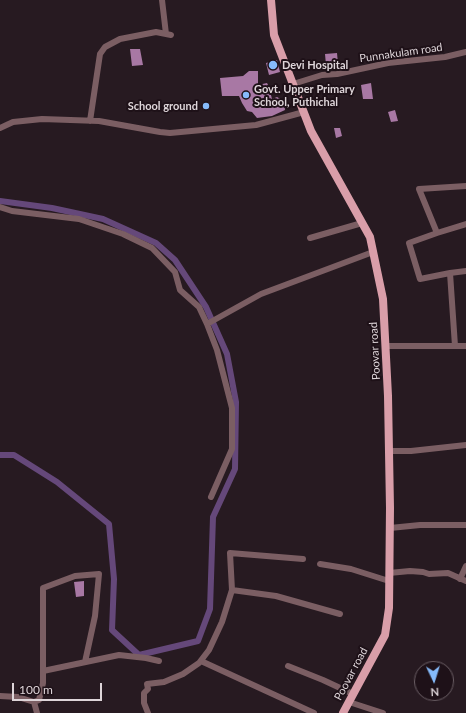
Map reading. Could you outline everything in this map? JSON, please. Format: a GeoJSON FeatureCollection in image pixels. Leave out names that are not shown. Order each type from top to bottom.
{"type":"FeatureCollection","features":[{"type":"Feature","properties":{"kind":"main road","name":"Poovar road"},"geometry":{"type":"LineString","coordinates":[[271,0],[274,35],[311,131],[370,237],[383,298],[389,451],[389,608],[385,635],[343,713]]}},
{"type":"Feature","properties":{"kind":"street"},"geometry":{"type":"LineString","coordinates":[[90,120],[100,54],[105,47],[120,39],[156,32],[168,34],[162,0]]}},
{"type":"Feature","properties":{"kind":"street","name":"Punnakulam road"},"geometry":{"type":"LineString","coordinates":[[293,84],[322,76],[388,63],[445,57],[466,52]]}},
{"type":"Feature","properties":{"kind":"street"},"geometry":{"type":"LineString","coordinates":[[0,128],[13,122],[42,119],[90,120],[170,133],[256,125],[304,112]]}},
{"type":"Feature","properties":{"kind":"street"},"geometry":{"type":"LineString","coordinates":[[437,233],[418,189],[466,186]]}},
{"type":"Feature","properties":{"kind":"street"},"geometry":{"type":"LineString","coordinates":[[0,207],[12,211],[79,219],[123,234],[152,248],[175,272],[180,290],[199,307],[207,323],[217,350],[232,408],[232,449],[211,497]]}},
{"type":"Feature","properties":{"kind":"street"},"geometry":{"type":"LineString","coordinates":[[310,238],[362,223]]}},
{"type":"Feature","properties":{"kind":"street"},"geometry":{"type":"LineString","coordinates":[[466,224],[409,243],[420,279],[450,272],[466,271]]}},
{"type":"Feature","properties":{"kind":"street"},"geometry":{"type":"LineString","coordinates":[[207,323],[261,294],[373,252]]}},
{"type":"Feature","properties":{"kind":"street"},"geometry":{"type":"LineString","coordinates":[[450,272],[455,346]]}},
{"type":"Feature","properties":{"kind":"street"},"geometry":{"type":"LineString","coordinates":[[385,346],[466,346]]}},
{"type":"Feature","properties":{"kind":"street"},"geometry":{"type":"LineString","coordinates":[[389,451],[411,451],[466,445]]}},
{"type":"Feature","properties":{"kind":"street"},"geometry":{"type":"LineString","coordinates":[[390,528],[420,525],[466,525]]}},
{"type":"Feature","properties":{"kind":"street"},"geometry":{"type":"LineString","coordinates":[[148,713],[144,703],[144,694],[148,689],[147,684],[164,682],[183,674],[200,663],[209,650],[222,622],[232,590],[230,553],[303,560]]}},
{"type":"Feature","properties":{"kind":"street"},"geometry":{"type":"LineString","coordinates":[[320,564],[351,569],[389,581]]}},
{"type":"Feature","properties":{"kind":"street"},"geometry":{"type":"LineString","coordinates":[[389,573],[410,571],[429,574],[448,573],[463,580],[466,566]]}},
{"type":"Feature","properties":{"kind":"street"},"geometry":{"type":"LineString","coordinates":[[0,696],[18,697],[34,702],[39,700],[43,683],[43,588],[75,576],[99,574],[95,616],[85,662]]}},
{"type":"Feature","properties":{"kind":"street"},"geometry":{"type":"LineString","coordinates":[[232,590],[276,596],[340,614]]}},
{"type":"Feature","properties":{"kind":"street"},"geometry":{"type":"LineString","coordinates":[[43,671],[119,655],[129,655],[159,661]]}},
{"type":"Feature","properties":{"kind":"street"},"geometry":{"type":"LineString","coordinates":[[202,660],[314,713]]}},
{"type":"Feature","properties":{"kind":"street"},"geometry":{"type":"LineString","coordinates":[[288,666],[323,680],[351,698],[383,713]]}},
{"type":"Feature","properties":{"kind":"street"},"geometry":{"type":"LineString","coordinates":[[34,702],[37,713]]}},
{"type":"Feature","properties":{"kind":"building"},"geometry":{"type":"Polygon","coordinates":[[[130,49],[140,49],[143,65],[132,66],[130,49]]]}},
{"type":"Feature","properties":{"kind":"building"},"geometry":{"type":"Polygon","coordinates":[[[337,53],[338,64],[326,65],[325,54],[337,53]]]}},
{"type":"Feature","properties":{"kind":"building"},"geometry":{"type":"Polygon","coordinates":[[[277,60],[280,72],[269,75],[266,63],[277,60]]]}},
{"type":"Feature","properties":{"kind":"building","name":"Govt. Upper Primary School, Puthichal"},"geometry":{"type":"Polygon","coordinates":[[[249,71],[258,71],[258,85],[267,83],[272,99],[277,97],[284,101],[285,110],[272,116],[257,118],[252,112],[247,111],[239,96],[222,96],[220,78],[243,76],[249,71]]]}},
{"type":"Feature","properties":{"kind":"building"},"geometry":{"type":"Polygon","coordinates":[[[371,83],[373,99],[363,99],[361,85],[371,83]]]}},
{"type":"Feature","properties":{"kind":"building"},"geometry":{"type":"Polygon","coordinates":[[[395,110],[398,121],[391,122],[388,112],[395,110]]]}},
{"type":"Feature","properties":{"kind":"building"},"geometry":{"type":"Polygon","coordinates":[[[334,128],[340,128],[342,136],[336,138],[334,128]]]}},
{"type":"Feature","properties":{"kind":"building"},"geometry":{"type":"Polygon","coordinates":[[[84,581],[84,596],[76,597],[74,582],[84,581]]]}},
{"type":"Feature","properties":{"kind":"waterway"},"geometry":{"type":"LineString","coordinates":[[0,201],[52,208],[103,219],[156,243],[175,260],[206,307],[227,354],[236,402],[235,469],[213,517],[210,609],[198,641],[139,655],[112,630],[114,579],[109,524],[57,482],[14,455],[0,455]]}},
{"type":"Feature","properties":{"kind":"place","name":"Devi Hospital"},"geometry":{"type":"Point","coordinates":[273,65]}},
{"type":"Feature","properties":{"kind":"place","name":"Govt. Upper Primary School, Puthichal"},"geometry":{"type":"Point","coordinates":[246,95]}},
{"type":"Feature","properties":{"kind":"place","name":"School ground"},"geometry":{"type":"Point","coordinates":[206,106]}}]}
